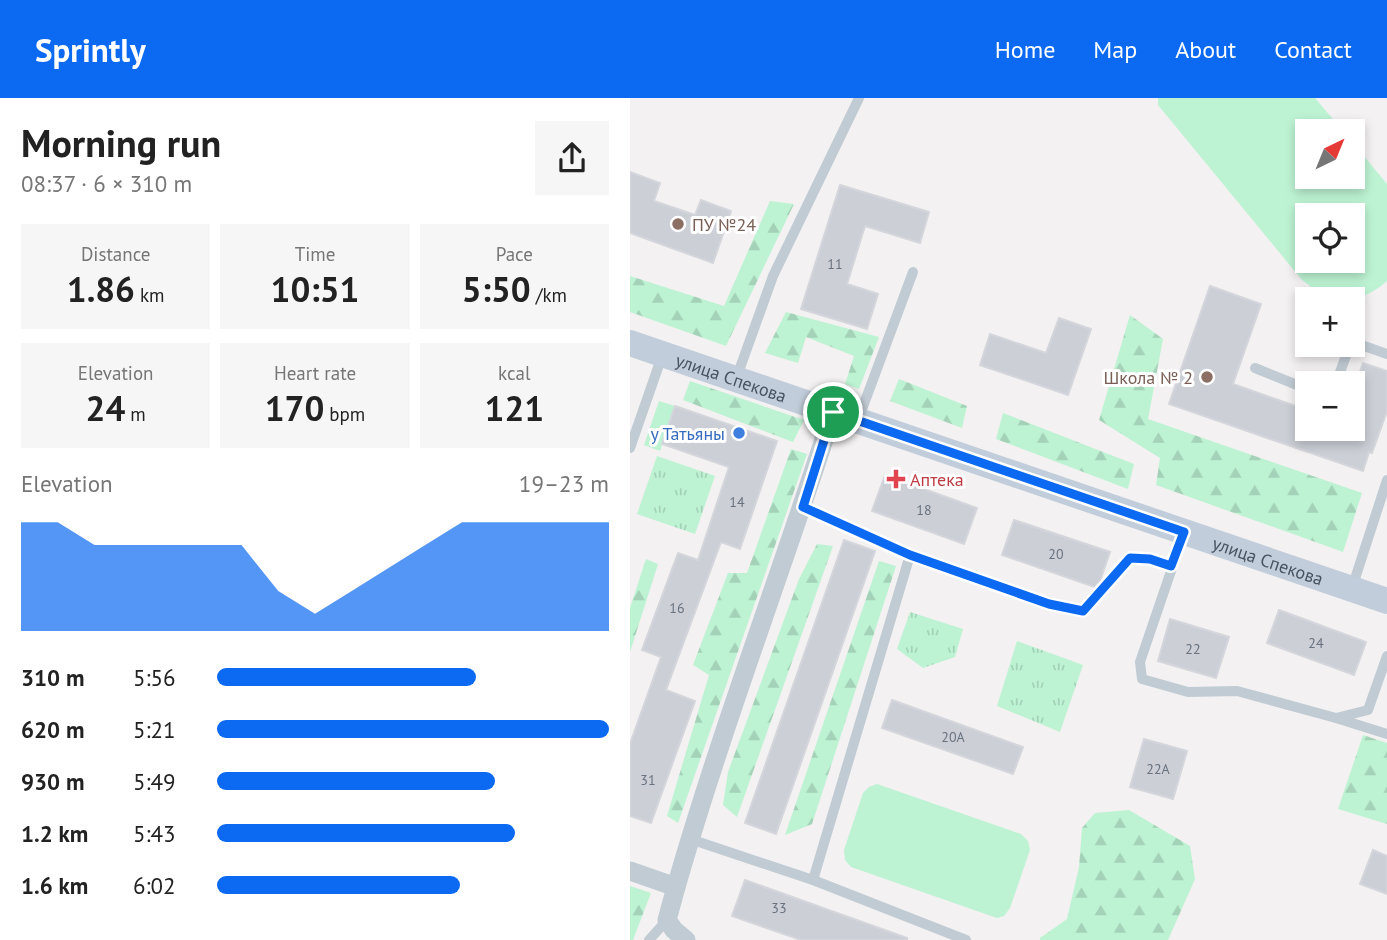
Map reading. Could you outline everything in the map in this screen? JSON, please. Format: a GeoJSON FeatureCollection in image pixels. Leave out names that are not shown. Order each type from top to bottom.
{"type":"FeatureCollection","features":[{"type":"Feature","properties":{"kind":"main road","name":"улица Спекова"},"geometry":{"type":"LineString","coordinates":[[630,343],[1387,601]]}},
{"type":"Feature","properties":{"kind":"street"},"geometry":{"type":"LineString","coordinates":[[686,940],[667,920],[690,839],[735,699],[803,507],[846,417]]}},
{"type":"Feature","properties":{"kind":"street"},"geometry":{"type":"LineString","coordinates":[[630,871],[676,887]]}},
{"type":"Feature","properties":{"kind":"lane"},"geometry":{"type":"LineString","coordinates":[[736,379],[773,276],[859,98]]}},
{"type":"Feature","properties":{"kind":"lane"},"geometry":{"type":"LineString","coordinates":[[846,417],[913,272]]}},
{"type":"Feature","properties":{"kind":"lane"},"geometry":{"type":"LineString","coordinates":[[1365,347],[1387,355]]}},
{"type":"Feature","properties":{"kind":"lane"},"geometry":{"type":"LineString","coordinates":[[630,448],[662,354]]}},
{"type":"Feature","properties":{"kind":"lane"},"geometry":{"type":"LineString","coordinates":[[1255,368],[1295,384]]}},
{"type":"Feature","properties":{"kind":"lane"},"geometry":{"type":"LineString","coordinates":[[1351,589],[1387,480]]}},
{"type":"Feature","properties":{"kind":"lane"},"geometry":{"type":"LineString","coordinates":[[803,507],[910,555],[1049,604],[1083,611],[1130,558],[1150,559],[1171,566]]}},
{"type":"Feature","properties":{"kind":"lane"},"geometry":{"type":"LineString","coordinates":[[1184,532],[1140,662],[1142,679],[1188,692],[1237,691],[1387,734]]}},
{"type":"Feature","properties":{"kind":"lane"},"geometry":{"type":"LineString","coordinates":[[813,880],[910,555]]}},
{"type":"Feature","properties":{"kind":"lane"},"geometry":{"type":"LineString","coordinates":[[1336,718],[1368,710],[1384,673],[1387,656]]}},
{"type":"Feature","properties":{"kind":"lane"},"geometry":{"type":"LineString","coordinates":[[690,839],[813,880],[961,939]]}},
{"type":"Feature","properties":{"kind":"lane"},"geometry":{"type":"LineString","coordinates":[[649,940],[667,920]]}},
{"type":"Feature","properties":{"kind":"green space"},"geometry":{"type":"Polygon","coordinates":[[[1158,98],[1315,98],[1333,119],[1295,119],[1295,189],[1365,189],[1365,157],[1387,184],[1387,281],[1365,295],[1365,287],[1312,287],[1296,273],[1365,273],[1365,203],[1295,203],[1295,271],[1158,105],[1158,98]]]}},
{"type":"Feature","properties":{"kind":"green space"},"geometry":{"type":"Polygon","coordinates":[[[770,201],[794,204],[726,346],[630,312],[630,276],[724,306],[770,201]]]}},
{"type":"Feature","properties":{"kind":"green space"},"geometry":{"type":"Polygon","coordinates":[[[786,312],[879,337],[859,389],[845,384],[854,356],[806,337],[798,363],[765,353],[786,312]]]}},
{"type":"Feature","properties":{"kind":"green space"},"geometry":{"type":"Polygon","coordinates":[[[1130,315],[1163,339],[1148,419],[1362,493],[1343,552],[1156,485],[1160,458],[1099,420],[1130,315]]]}},
{"type":"Feature","properties":{"kind":"green space"},"geometry":{"type":"Polygon","coordinates":[[[899,379],[967,406],[962,428],[890,401],[899,379]]]}},
{"type":"Feature","properties":{"kind":"green space"},"geometry":{"type":"Polygon","coordinates":[[[690,381],[804,420],[793,442],[683,400],[690,381]]]}},
{"type":"Feature","properties":{"kind":"green space"},"geometry":{"type":"Polygon","coordinates":[[[659,401],[675,406],[660,451],[644,445],[659,401]]]}},
{"type":"Feature","properties":{"kind":"green space"},"geometry":{"type":"Polygon","coordinates":[[[1003,413],[1134,464],[1128,489],[996,439],[1003,413]]]}},
{"type":"Feature","properties":{"kind":"green space"},"geometry":{"type":"Polygon","coordinates":[[[791,449],[807,454],[678,823],[667,816],[709,675],[693,665],[728,573],[747,573],[791,449]]]}},
{"type":"Feature","properties":{"kind":"green space"},"geometry":{"type":"Polygon","coordinates":[[[657,456],[715,476],[695,534],[637,514],[657,456]]]}},
{"type":"Feature","properties":{"kind":"green space"},"geometry":{"type":"Polygon","coordinates":[[[817,544],[833,546],[737,817],[723,805],[728,772],[799,579],[817,544]]]}},
{"type":"Feature","properties":{"kind":"green space"},"geometry":{"type":"Polygon","coordinates":[[[646,559],[658,564],[630,652],[630,608],[646,559]]]}},
{"type":"Feature","properties":{"kind":"green space"},"geometry":{"type":"Polygon","coordinates":[[[879,561],[896,566],[812,824],[785,835],[879,561]]]}},
{"type":"Feature","properties":{"kind":"green space"},"geometry":{"type":"Polygon","coordinates":[[[910,612],[963,629],[955,657],[923,668],[897,649],[910,612]]]}},
{"type":"Feature","properties":{"kind":"green space"},"geometry":{"type":"Polygon","coordinates":[[[1017,641],[1083,665],[1060,732],[997,706],[1017,641]]]}},
{"type":"Feature","properties":{"kind":"green space"},"geometry":{"type":"Polygon","coordinates":[[[1363,735],[1387,743],[1387,824],[1338,809],[1363,735]]]}},
{"type":"Feature","properties":{"kind":"green space"},"geometry":{"type":"Polygon","coordinates":[[[877,784],[1021,834],[1028,841],[1030,850],[1010,908],[1004,916],[997,918],[851,867],[845,860],[844,850],[863,793],[877,784]]]}},
{"type":"Feature","properties":{"kind":"green space"},"geometry":{"type":"Polygon","coordinates":[[[1129,810],[1190,846],[1195,879],[1168,940],[1040,940],[1067,919],[1079,867],[1082,828],[1095,813],[1129,810]]]}},
{"type":"Feature","properties":{"kind":"green space"},"geometry":{"type":"Polygon","coordinates":[[[630,886],[651,893],[633,940],[630,940],[630,886]]]}},
{"type":"Feature","properties":{"kind":"building","name":"ПУ №24"},"geometry":{"type":"Polygon","coordinates":[[[630,172],[660,183],[654,201],[695,215],[701,200],[731,211],[713,263],[630,233],[630,172]]]}},
{"type":"Feature","properties":{"kind":"building"},"geometry":{"type":"Polygon","coordinates":[[[840,185],[929,212],[920,243],[865,226],[847,284],[878,294],[867,329],[801,309],[840,185]]]}},
{"type":"Feature","properties":{"kind":"building","name":"Школа № 2"},"geometry":{"type":"Polygon","coordinates":[[[1210,286],[1261,304],[1233,384],[1295,406],[1295,441],[1365,441],[1365,371],[1360,371],[1363,363],[1387,371],[1387,411],[1363,471],[1169,404],[1210,286]]]}},
{"type":"Feature","properties":{"kind":"building"},"geometry":{"type":"Polygon","coordinates":[[[1059,318],[1091,329],[1068,395],[980,365],[990,334],[1046,353],[1059,318]]]}},
{"type":"Feature","properties":{"kind":"building"},"geometry":{"type":"Polygon","coordinates":[[[675,406],[777,441],[740,549],[721,542],[666,690],[695,701],[651,823],[630,816],[630,744],[661,657],[642,650],[678,553],[698,560],[729,467],[662,444],[675,406]]]}},
{"type":"Feature","properties":{"kind":"building"},"geometry":{"type":"Polygon","coordinates":[[[885,475],[977,508],[964,544],[872,511],[885,475]]]}},
{"type":"Feature","properties":{"kind":"building"},"geometry":{"type":"Polygon","coordinates":[[[1014,520],[1110,552],[1100,581],[1095,587],[1002,555],[1014,520]]]}},
{"type":"Feature","properties":{"kind":"building"},"geometry":{"type":"Polygon","coordinates":[[[844,540],[875,551],[776,834],[745,823],[844,540]]]}},
{"type":"Feature","properties":{"kind":"building"},"geometry":{"type":"Polygon","coordinates":[[[1279,610],[1366,642],[1354,675],[1267,643],[1279,610]]]}},
{"type":"Feature","properties":{"kind":"building"},"geometry":{"type":"Polygon","coordinates":[[[1170,619],[1229,637],[1216,678],[1158,661],[1170,619]]]}},
{"type":"Feature","properties":{"kind":"building"},"geometry":{"type":"Polygon","coordinates":[[[892,700],[1023,747],[1013,774],[882,728],[892,700]]]}},
{"type":"Feature","properties":{"kind":"building"},"geometry":{"type":"Polygon","coordinates":[[[1144,739],[1187,751],[1173,799],[1130,787],[1144,739]]]}},
{"type":"Feature","properties":{"kind":"building"},"geometry":{"type":"Polygon","coordinates":[[[1373,850],[1387,856],[1387,894],[1360,884],[1373,850]]]}},
{"type":"Feature","properties":{"kind":"building"},"geometry":{"type":"Polygon","coordinates":[[[745,880],[907,940],[801,940],[732,916],[745,880]]]}},
{"type":"Feature","properties":{"kind":"place","name":"ПУ №24"},"geometry":{"type":"Point","coordinates":[678,224]}},
{"type":"Feature","properties":{"kind":"place","name":"Школа № 2"},"geometry":{"type":"Point","coordinates":[1207,377]}},
{"type":"Feature","properties":{"kind":"place","name":"у Татьяны"},"geometry":{"type":"Point","coordinates":[739,433]}},
{"type":"Feature","properties":{"kind":"place","name":"Аптека"},"geometry":{"type":"Point","coordinates":[896,479]}},
{"type":"Feature","properties":{"kind":"route"},"geometry":{"type":"LineString","coordinates":[[833,412],[1184,532],[1171,566],[1150,559],[1130,558],[1083,611],[1049,604],[910,555],[803,507],[833,412]]}}]}
